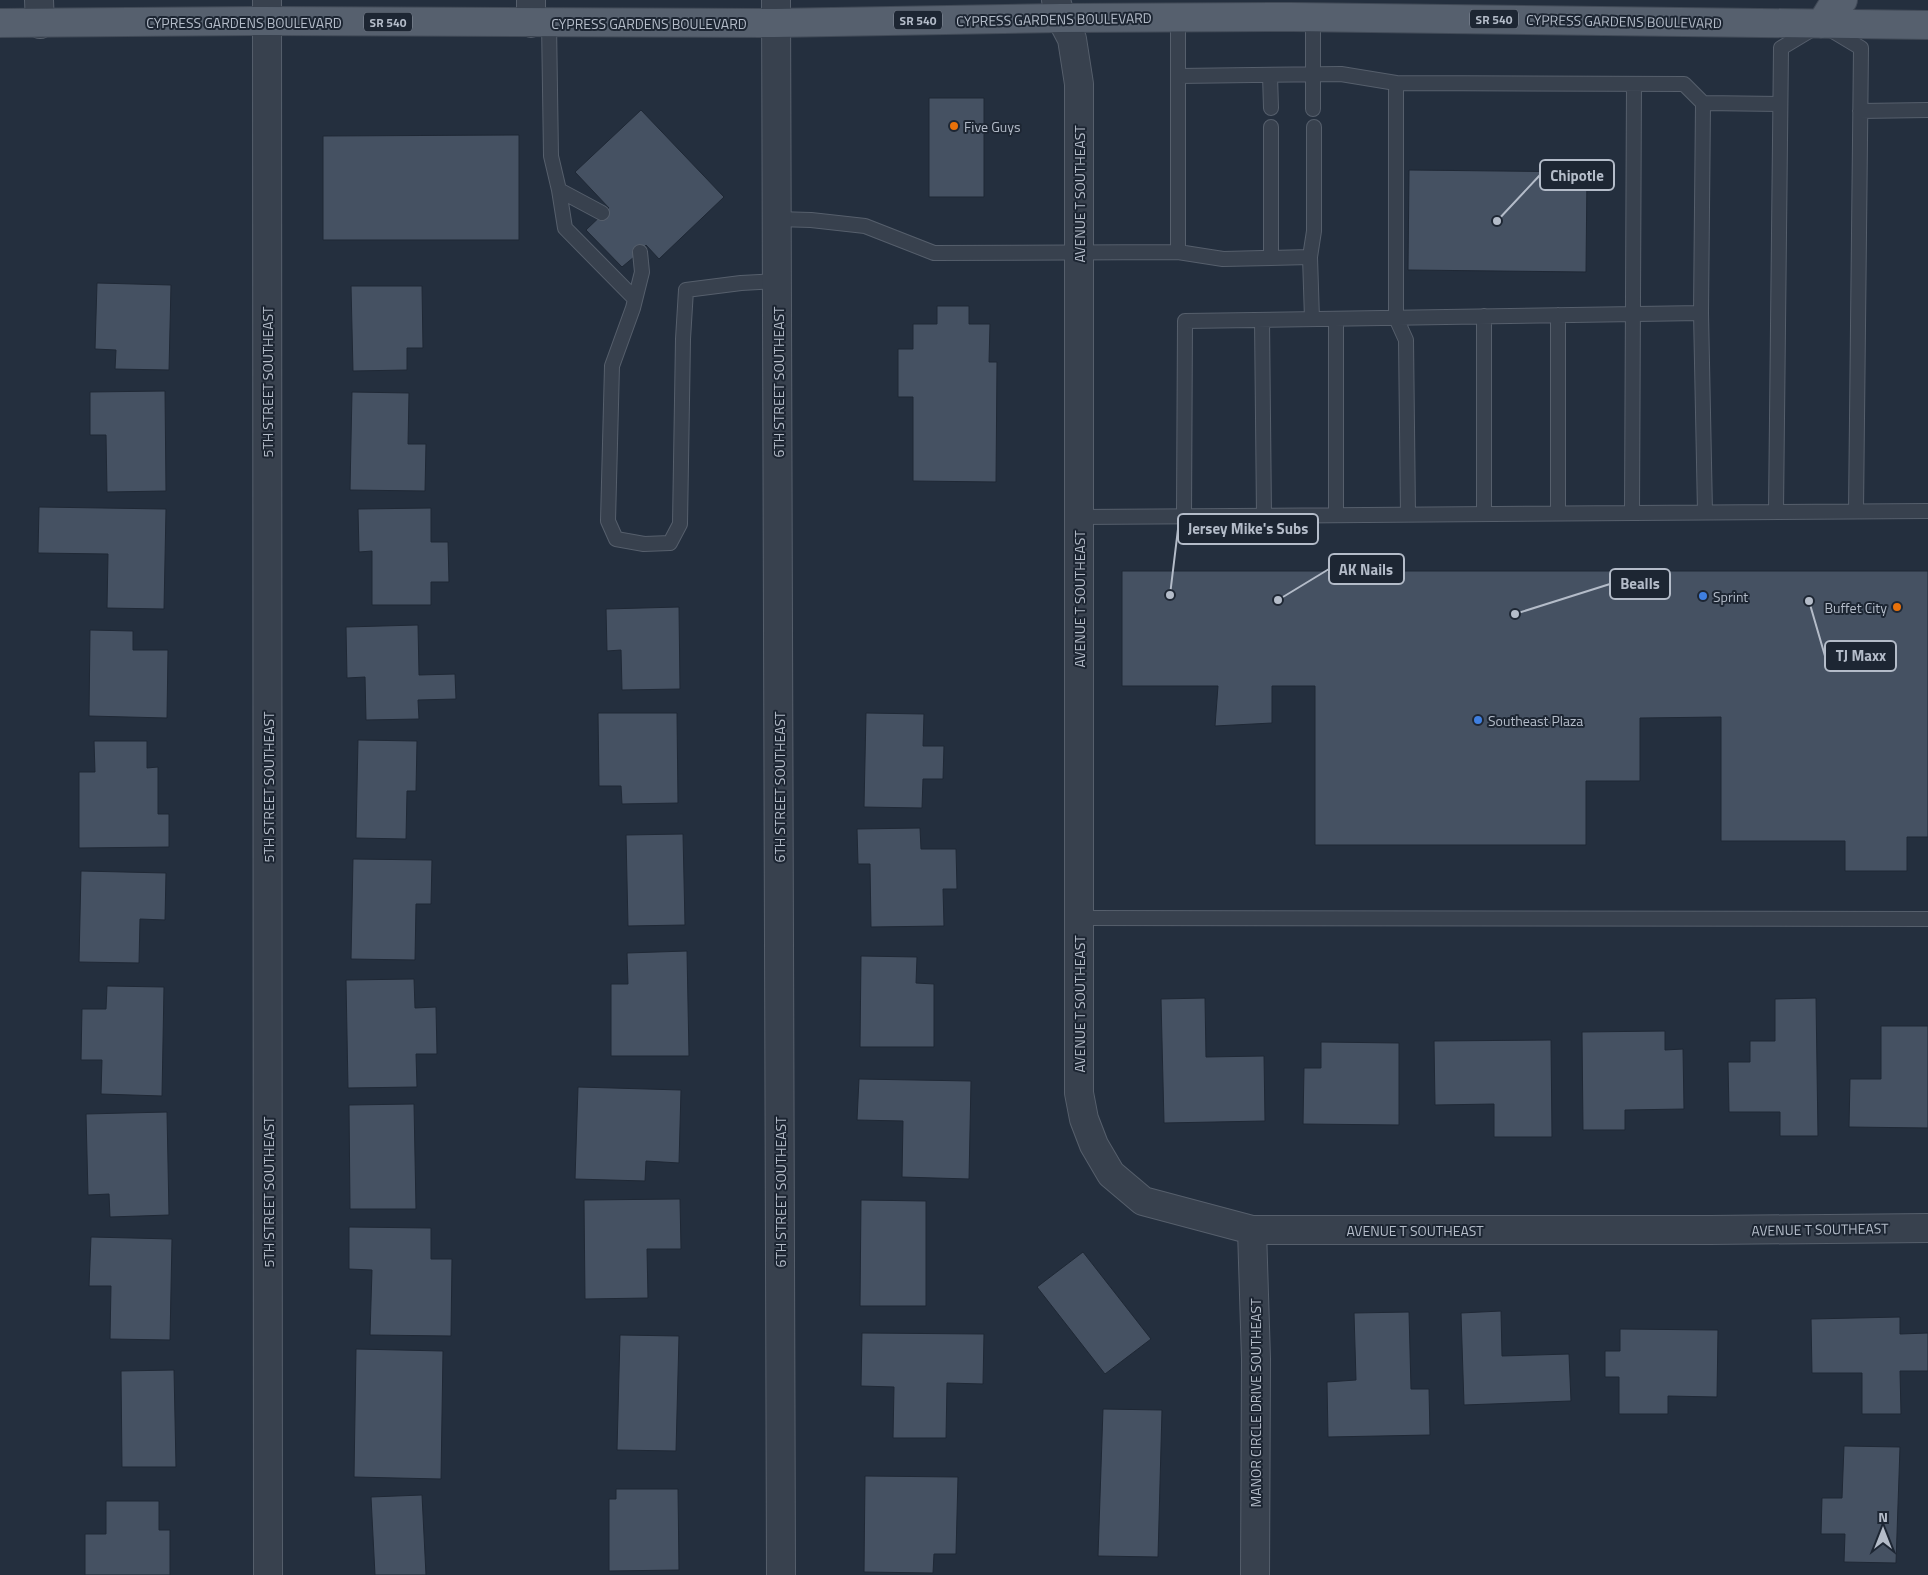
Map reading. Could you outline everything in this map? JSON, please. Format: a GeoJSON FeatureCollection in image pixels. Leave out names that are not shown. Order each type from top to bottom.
{"type":"FeatureCollection","features":[{"type":"Feature","properties":{"kind":"main road"},"geometry":{"type":"LineString","coordinates":[[1387,18],[1452,0]]}},
{"type":"Feature","properties":{"kind":"main road"},"geometry":{"type":"LineString","coordinates":[[1821,24],[1834,3],[1843,0]]}},
{"type":"Feature","properties":{"kind":"main road","name":"CYPRESS GARDENS BOULEVARD"},"geometry":{"type":"LineString","coordinates":[[0,23],[40,12],[267,10],[537,15],[1058,9],[1178,17],[1928,25]]}},
{"type":"Feature","properties":{"kind":"street","name":"AVENUE T SOUTHEAST"},"geometry":{"type":"LineString","coordinates":[[1058,9],[1072,39],[1079,84],[1079,1093],[1084,1119],[1094,1145],[1111,1174],[1142,1201],[1252,1230],[1928,1228]]}},
{"type":"Feature","properties":{"kind":"street","name":"5TH STREET SOUTHEAST"},"geometry":{"type":"LineString","coordinates":[[267,10],[268,1575]]}},
{"type":"Feature","properties":{"kind":"street","name":"6TH STREET SOUTHEAST"},"geometry":{"type":"LineString","coordinates":[[775,12],[782,1575]]}},
{"type":"Feature","properties":{"kind":"street","name":"MANOR CIRCLE DRIVE SOUTHEAST"},"geometry":{"type":"LineString","coordinates":[[1252,1230],[1256,1359],[1255,1575]]}},
{"type":"Feature","properties":{"kind":"lane"},"geometry":{"type":"LineString","coordinates":[[537,15],[551,156],[565,228],[635,299]]}},
{"type":"Feature","properties":{"kind":"lane"},"geometry":{"type":"LineString","coordinates":[[1178,17],[1178,252]]}},
{"type":"Feature","properties":{"kind":"lane"},"geometry":{"type":"LineString","coordinates":[[1313,17],[1312,75],[1314,109]]}},
{"type":"Feature","properties":{"kind":"lane"},"geometry":{"type":"LineString","coordinates":[[1776,511],[1781,48],[1821,24],[1861,48],[1856,511]]}},
{"type":"Feature","properties":{"kind":"lane"},"geometry":{"type":"LineString","coordinates":[[1178,76],[1341,74],[1396,83],[1684,84],[1703,103],[1780,104]]}},
{"type":"Feature","properties":{"kind":"lane"},"geometry":{"type":"LineString","coordinates":[[1270,75],[1271,108]]}},
{"type":"Feature","properties":{"kind":"lane"},"geometry":{"type":"LineString","coordinates":[[1396,83],[1396,318],[1406,340],[1408,514]]}},
{"type":"Feature","properties":{"kind":"lane"},"geometry":{"type":"LineString","coordinates":[[1632,512],[1634,84]]}},
{"type":"Feature","properties":{"kind":"lane"},"geometry":{"type":"LineString","coordinates":[[1703,103],[1701,313],[1705,512]]}},
{"type":"Feature","properties":{"kind":"lane"},"geometry":{"type":"LineString","coordinates":[[1860,111],[1928,110]]}},
{"type":"Feature","properties":{"kind":"lane"},"geometry":{"type":"LineString","coordinates":[[1312,319],[1310,257],[1314,231],[1314,126]]}},
{"type":"Feature","properties":{"kind":"lane"},"geometry":{"type":"LineString","coordinates":[[1272,127],[1272,258]]}},
{"type":"Feature","properties":{"kind":"lane"},"geometry":{"type":"LineString","coordinates":[[559,190],[602,213]]}},
{"type":"Feature","properties":{"kind":"lane"},"geometry":{"type":"LineString","coordinates":[[777,220],[811,220],[865,226],[934,253],[1178,252],[1223,259],[1310,257]]}},
{"type":"Feature","properties":{"kind":"lane"},"geometry":{"type":"LineString","coordinates":[[640,252],[642,272],[635,299],[612,366],[608,521],[616,539],[644,544],[670,543],[680,524],[683,339],[686,290],[741,283],[777,281]]}},
{"type":"Feature","properties":{"kind":"lane"},"geometry":{"type":"LineString","coordinates":[[1184,516],[1184,321],[1701,313]]}},
{"type":"Feature","properties":{"kind":"lane"},"geometry":{"type":"LineString","coordinates":[[1558,315],[1558,513]]}},
{"type":"Feature","properties":{"kind":"lane"},"geometry":{"type":"LineString","coordinates":[[1484,316],[1484,514]]}},
{"type":"Feature","properties":{"kind":"lane"},"geometry":{"type":"LineString","coordinates":[[1336,319],[1336,515]]}},
{"type":"Feature","properties":{"kind":"lane"},"geometry":{"type":"LineString","coordinates":[[1262,320],[1264,516]]}},
{"type":"Feature","properties":{"kind":"lane"},"geometry":{"type":"LineString","coordinates":[[1079,517],[1928,511]]}},
{"type":"Feature","properties":{"kind":"lane"},"geometry":{"type":"LineString","coordinates":[[1079,918],[1928,919]]}},
{"type":"Feature","properties":{"kind":"building"},"geometry":{"type":"Polygon","coordinates":[[[929,98],[984,98],[984,197],[929,197],[929,98]]]}},
{"type":"Feature","properties":{"kind":"building"},"geometry":{"type":"Polygon","coordinates":[[[641,110],[724,197],[659,259],[646,245],[622,267],[586,230],[609,208],[575,172],[641,110]]]}},
{"type":"Feature","properties":{"kind":"building"},"geometry":{"type":"Polygon","coordinates":[[[519,135],[519,240],[323,240],[323,136],[519,135]]]}},
{"type":"Feature","properties":{"kind":"building"},"geometry":{"type":"Polygon","coordinates":[[[1409,170],[1587,172],[1586,272],[1408,270],[1409,170]]]}},
{"type":"Feature","properties":{"kind":"building"},"geometry":{"type":"Polygon","coordinates":[[[97,283],[171,285],[169,370],[115,369],[116,350],[95,349],[97,283]]]}},
{"type":"Feature","properties":{"kind":"building"},"geometry":{"type":"Polygon","coordinates":[[[351,286],[422,286],[423,348],[407,348],[407,370],[353,371],[351,286]]]}},
{"type":"Feature","properties":{"kind":"building"},"geometry":{"type":"Polygon","coordinates":[[[937,306],[969,306],[969,324],[990,324],[989,362],[997,362],[996,482],[913,481],[913,397],[898,397],[898,349],[913,349],[913,324],[937,324],[937,306]]]}},
{"type":"Feature","properties":{"kind":"building"},"geometry":{"type":"Polygon","coordinates":[[[165,391],[166,491],[107,492],[106,435],[90,435],[90,392],[165,391]]]}},
{"type":"Feature","properties":{"kind":"building"},"geometry":{"type":"Polygon","coordinates":[[[352,392],[409,393],[408,444],[426,444],[425,491],[350,490],[352,392]]]}},
{"type":"Feature","properties":{"kind":"building"},"geometry":{"type":"Polygon","coordinates":[[[39,507],[166,509],[164,609],[107,608],[108,554],[38,553],[39,507]]]}},
{"type":"Feature","properties":{"kind":"building"},"geometry":{"type":"Polygon","coordinates":[[[431,508],[431,542],[448,542],[449,582],[431,582],[431,605],[372,605],[372,551],[359,552],[358,509],[431,508]]]}},
{"type":"Feature","properties":{"kind":"building","name":"Southeast Plaza"},"geometry":{"type":"Polygon","coordinates":[[[1122,571],[1928,571],[1928,837],[1907,837],[1907,871],[1845,871],[1845,841],[1721,841],[1721,717],[1640,718],[1640,781],[1586,781],[1586,845],[1315,845],[1315,686],[1272,686],[1272,723],[1215,726],[1218,686],[1122,686],[1122,571]]]}},
{"type":"Feature","properties":{"kind":"building"},"geometry":{"type":"Polygon","coordinates":[[[679,607],[680,689],[622,690],[621,650],[607,651],[606,609],[679,607]]]}},
{"type":"Feature","properties":{"kind":"building"},"geometry":{"type":"Polygon","coordinates":[[[418,625],[419,675],[455,674],[456,699],[418,700],[419,719],[366,720],[365,677],[347,678],[346,627],[418,625]]]}},
{"type":"Feature","properties":{"kind":"building"},"geometry":{"type":"Polygon","coordinates":[[[90,630],[133,631],[133,650],[168,650],[167,718],[89,716],[90,630]]]}},
{"type":"Feature","properties":{"kind":"building"},"geometry":{"type":"Polygon","coordinates":[[[598,713],[677,713],[678,803],[622,804],[621,786],[599,786],[598,713]]]}},
{"type":"Feature","properties":{"kind":"building"},"geometry":{"type":"Polygon","coordinates":[[[866,713],[924,714],[923,746],[944,746],[943,779],[923,779],[922,808],[864,807],[866,713]]]}},
{"type":"Feature","properties":{"kind":"building"},"geometry":{"type":"Polygon","coordinates":[[[358,740],[417,741],[416,791],[407,791],[406,839],[356,838],[358,740]]]}},
{"type":"Feature","properties":{"kind":"building"},"geometry":{"type":"Polygon","coordinates":[[[94,741],[147,741],[147,768],[158,767],[158,814],[169,814],[169,847],[79,848],[79,772],[95,772],[94,741]]]}},
{"type":"Feature","properties":{"kind":"building"},"geometry":{"type":"Polygon","coordinates":[[[920,828],[921,849],[956,849],[957,889],[943,889],[944,926],[871,927],[870,864],[858,864],[857,829],[920,828]]]}},
{"type":"Feature","properties":{"kind":"building"},"geometry":{"type":"Polygon","coordinates":[[[683,834],[685,925],[628,926],[626,835],[683,834]]]}},
{"type":"Feature","properties":{"kind":"building"},"geometry":{"type":"Polygon","coordinates":[[[353,859],[432,860],[431,904],[416,904],[415,960],[351,959],[353,859]]]}},
{"type":"Feature","properties":{"kind":"building"},"geometry":{"type":"Polygon","coordinates":[[[81,871],[166,873],[165,920],[140,919],[139,963],[79,962],[81,871]]]}},
{"type":"Feature","properties":{"kind":"building"},"geometry":{"type":"Polygon","coordinates":[[[687,951],[689,1056],[611,1056],[611,984],[628,984],[627,953],[687,951]]]}},
{"type":"Feature","properties":{"kind":"building"},"geometry":{"type":"Polygon","coordinates":[[[861,956],[917,957],[916,983],[934,984],[934,1047],[860,1047],[861,956]]]}},
{"type":"Feature","properties":{"kind":"building"},"geometry":{"type":"Polygon","coordinates":[[[414,979],[415,1008],[436,1007],[437,1054],[416,1054],[417,1087],[348,1088],[346,980],[414,979]]]}},
{"type":"Feature","properties":{"kind":"building"},"geometry":{"type":"Polygon","coordinates":[[[107,986],[164,987],[162,1096],[101,1094],[102,1060],[81,1060],[82,1009],[106,1009],[107,986]]]}},
{"type":"Feature","properties":{"kind":"building"},"geometry":{"type":"Polygon","coordinates":[[[1205,998],[1206,1057],[1264,1056],[1265,1121],[1164,1123],[1161,999],[1205,998]]]}},
{"type":"Feature","properties":{"kind":"building"},"geometry":{"type":"Polygon","coordinates":[[[1816,998],[1818,1136],[1780,1136],[1780,1112],[1729,1112],[1728,1062],[1750,1062],[1750,1041],[1775,1041],[1775,999],[1816,998]]]}},
{"type":"Feature","properties":{"kind":"building"},"geometry":{"type":"Polygon","coordinates":[[[1881,1026],[1928,1026],[1928,1128],[1849,1127],[1850,1079],[1881,1079],[1881,1026]]]}},
{"type":"Feature","properties":{"kind":"building"},"geometry":{"type":"Polygon","coordinates":[[[1665,1031],[1665,1050],[1683,1049],[1684,1109],[1625,1110],[1625,1130],[1583,1130],[1582,1032],[1665,1031]]]}},
{"type":"Feature","properties":{"kind":"building"},"geometry":{"type":"Polygon","coordinates":[[[1551,1040],[1552,1137],[1494,1137],[1494,1104],[1435,1105],[1434,1041],[1551,1040]]]}},
{"type":"Feature","properties":{"kind":"building"},"geometry":{"type":"Polygon","coordinates":[[[1321,1042],[1399,1043],[1399,1125],[1303,1124],[1304,1068],[1321,1068],[1321,1042]]]}},
{"type":"Feature","properties":{"kind":"building"},"geometry":{"type":"Polygon","coordinates":[[[859,1079],[971,1081],[969,1179],[902,1177],[903,1121],[857,1120],[859,1079]]]}},
{"type":"Feature","properties":{"kind":"building"},"geometry":{"type":"Polygon","coordinates":[[[578,1087],[681,1090],[679,1163],[646,1161],[645,1181],[575,1179],[578,1087]]]}},
{"type":"Feature","properties":{"kind":"building"},"geometry":{"type":"Polygon","coordinates":[[[414,1104],[416,1209],[350,1209],[349,1105],[414,1104]]]}},
{"type":"Feature","properties":{"kind":"building"},"geometry":{"type":"Polygon","coordinates":[[[167,1112],[169,1215],[110,1217],[109,1194],[88,1195],[86,1114],[167,1112]]]}},
{"type":"Feature","properties":{"kind":"building"},"geometry":{"type":"Polygon","coordinates":[[[680,1199],[681,1249],[647,1249],[648,1298],[585,1299],[584,1200],[680,1199]]]}},
{"type":"Feature","properties":{"kind":"building"},"geometry":{"type":"Polygon","coordinates":[[[861,1200],[926,1201],[926,1306],[860,1306],[861,1200]]]}},
{"type":"Feature","properties":{"kind":"building"},"geometry":{"type":"Polygon","coordinates":[[[349,1227],[431,1228],[431,1259],[452,1259],[451,1336],[370,1335],[372,1270],[349,1269],[349,1227]]]}},
{"type":"Feature","properties":{"kind":"building"},"geometry":{"type":"Polygon","coordinates":[[[91,1237],[172,1239],[170,1340],[110,1339],[111,1286],[89,1286],[91,1237]]]}},
{"type":"Feature","properties":{"kind":"building"},"geometry":{"type":"Polygon","coordinates":[[[1083,1252],[1151,1339],[1105,1374],[1037,1287],[1083,1252]]]}},
{"type":"Feature","properties":{"kind":"building"},"geometry":{"type":"Polygon","coordinates":[[[1501,1311],[1502,1356],[1569,1354],[1571,1401],[1464,1405],[1461,1313],[1501,1311]]]}},
{"type":"Feature","properties":{"kind":"building"},"geometry":{"type":"Polygon","coordinates":[[[1409,1312],[1411,1389],[1429,1389],[1430,1435],[1328,1437],[1327,1382],[1356,1380],[1354,1313],[1409,1312]]]}},
{"type":"Feature","properties":{"kind":"building"},"geometry":{"type":"Polygon","coordinates":[[[1900,1317],[1900,1334],[1928,1333],[1928,1371],[1900,1371],[1901,1414],[1862,1414],[1862,1373],[1812,1373],[1811,1319],[1900,1317]]]}},
{"type":"Feature","properties":{"kind":"building"},"geometry":{"type":"Polygon","coordinates":[[[1620,1329],[1718,1330],[1717,1397],[1668,1396],[1668,1414],[1619,1414],[1619,1377],[1605,1377],[1605,1351],[1620,1351],[1620,1329]]]}},
{"type":"Feature","properties":{"kind":"building"},"geometry":{"type":"Polygon","coordinates":[[[862,1333],[984,1334],[983,1384],[947,1383],[946,1438],[893,1438],[894,1387],[861,1386],[862,1333]]]}},
{"type":"Feature","properties":{"kind":"building"},"geometry":{"type":"Polygon","coordinates":[[[620,1335],[679,1336],[676,1451],[617,1450],[620,1335]]]}},
{"type":"Feature","properties":{"kind":"building"},"geometry":{"type":"Polygon","coordinates":[[[356,1349],[443,1351],[441,1479],[354,1477],[356,1349]]]}},
{"type":"Feature","properties":{"kind":"building"},"geometry":{"type":"Polygon","coordinates":[[[174,1370],[176,1467],[122,1467],[121,1371],[174,1370]]]}},
{"type":"Feature","properties":{"kind":"building"},"geometry":{"type":"Polygon","coordinates":[[[1103,1409],[1162,1410],[1158,1557],[1098,1556],[1103,1409]]]}},
{"type":"Feature","properties":{"kind":"building"},"geometry":{"type":"Polygon","coordinates":[[[1844,1446],[1900,1447],[1896,1563],[1844,1562],[1845,1534],[1821,1534],[1822,1498],[1842,1498],[1844,1446]]]}},
{"type":"Feature","properties":{"kind":"building"},"geometry":{"type":"Polygon","coordinates":[[[865,1476],[958,1477],[956,1554],[934,1554],[933,1573],[864,1572],[865,1476]]]}},
{"type":"Feature","properties":{"kind":"building"},"geometry":{"type":"Polygon","coordinates":[[[616,1489],[678,1489],[679,1570],[609,1571],[609,1499],[616,1499],[616,1489]]]}},
{"type":"Feature","properties":{"kind":"building"},"geometry":{"type":"Polygon","coordinates":[[[422,1495],[426,1575],[375,1575],[371,1497],[422,1495]]]}},
{"type":"Feature","properties":{"kind":"building"},"geometry":{"type":"Polygon","coordinates":[[[106,1501],[159,1501],[159,1530],[170,1530],[170,1575],[85,1575],[85,1534],[106,1534],[106,1501]]]}},
{"type":"Feature","properties":{"kind":"place","name":"Five Guys"},"geometry":{"type":"Point","coordinates":[954,126]}},
{"type":"Feature","properties":{"kind":"place","name":"Chipotle"},"geometry":{"type":"Point","coordinates":[1497,221]}},
{"type":"Feature","properties":{"kind":"place","name":"Jersey Mike's Subs"},"geometry":{"type":"Point","coordinates":[1170,595]}},
{"type":"Feature","properties":{"kind":"place","name":"Sprint"},"geometry":{"type":"Point","coordinates":[1703,596]}},
{"type":"Feature","properties":{"kind":"place","name":"AK Nails"},"geometry":{"type":"Point","coordinates":[1278,600]}},
{"type":"Feature","properties":{"kind":"place","name":"TJ Maxx"},"geometry":{"type":"Point","coordinates":[1809,601]}},
{"type":"Feature","properties":{"kind":"place","name":"Buffet City"},"geometry":{"type":"Point","coordinates":[1897,607]}},
{"type":"Feature","properties":{"kind":"place","name":"Bealls"},"geometry":{"type":"Point","coordinates":[1515,614]}},
{"type":"Feature","properties":{"kind":"place","name":"Southeast Plaza"},"geometry":{"type":"Point","coordinates":[1478,720]}}]}
